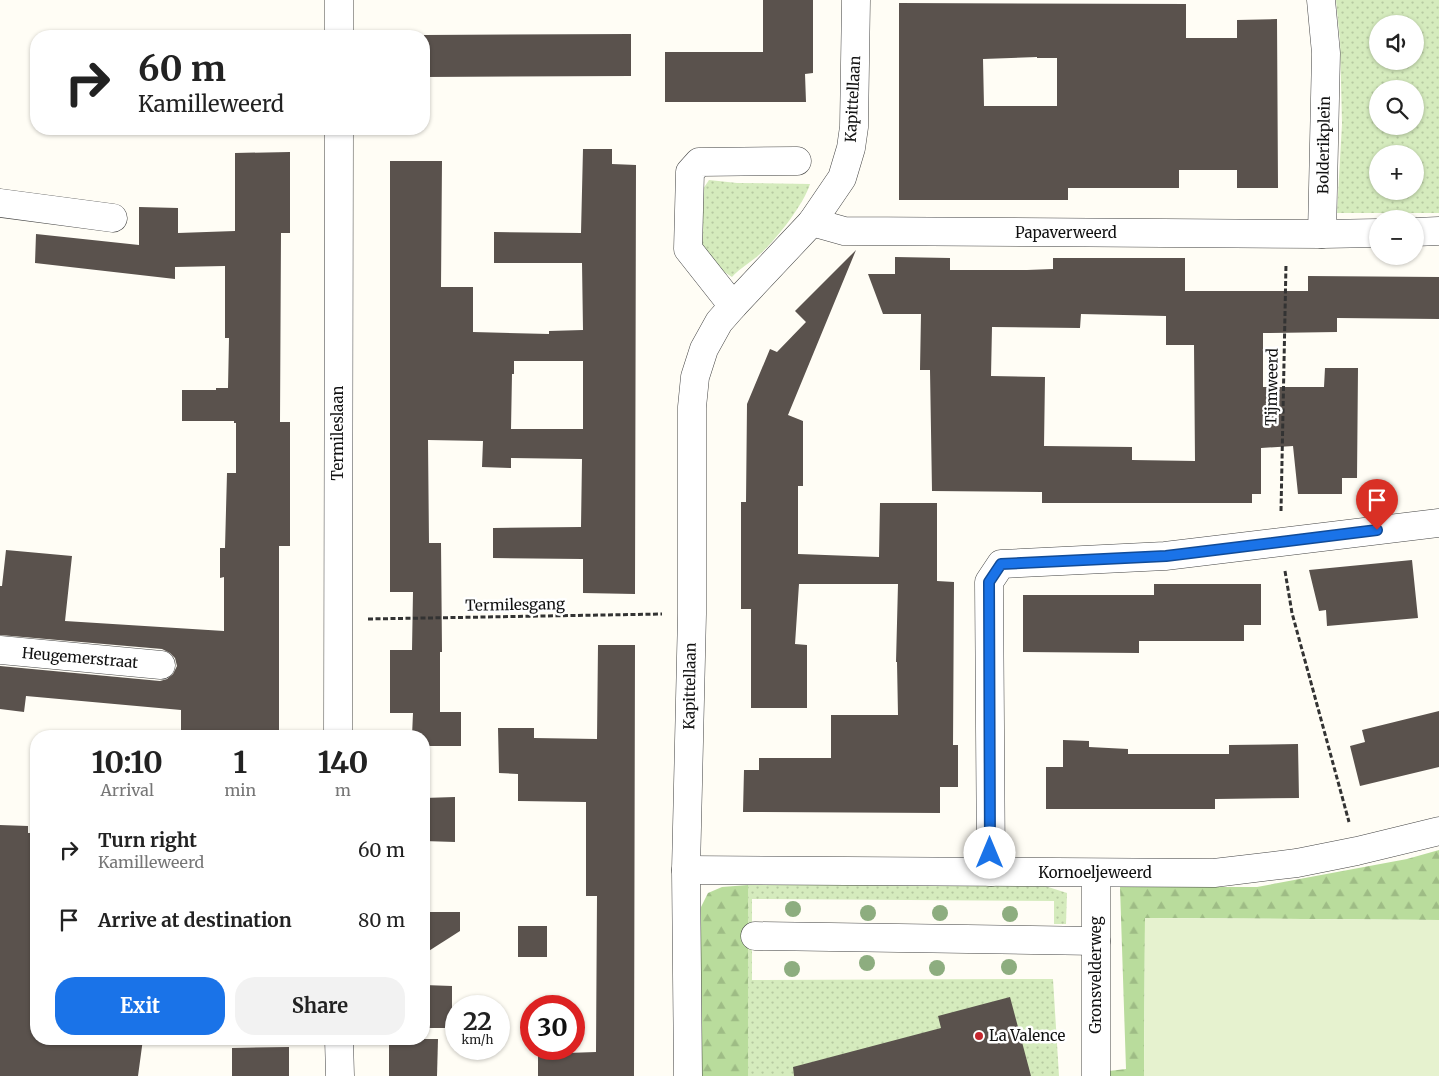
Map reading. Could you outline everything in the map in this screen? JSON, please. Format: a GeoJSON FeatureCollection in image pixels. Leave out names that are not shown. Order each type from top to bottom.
{"type":"FeatureCollection","features":[{"type":"Feature","properties":{"kind":"street"},"geometry":{"type":"LineString","coordinates":[[339,0],[339,30]]}},
{"type":"Feature","properties":{"kind":"street","name":"Kapittellaan"},"geometry":{"type":"LineString","coordinates":[[688,1076],[686,870],[692,614],[692,407],[695,377],[704,349],[720,322],[812,222],[842,178],[851,148],[856,106],[856,0]]}},
{"type":"Feature","properties":{"kind":"street","name":"Bolderikplein"},"geometry":{"type":"LineString","coordinates":[[1321,0],[1326,53],[1322,234]]}},
{"type":"Feature","properties":{"kind":"street","name":"Termileslaan"},"geometry":{"type":"LineString","coordinates":[[338,730],[339,135]]}},
{"type":"Feature","properties":{"kind":"street"},"geometry":{"type":"LineString","coordinates":[[733,306],[688,248],[690,172],[699,162],[797,161]]}},
{"type":"Feature","properties":{"kind":"street"},"geometry":{"type":"LineString","coordinates":[[0,203],[113,218]]}},
{"type":"Feature","properties":{"kind":"street","name":"Papaverweerd"},"geometry":{"type":"LineString","coordinates":[[812,222],[844,232],[1322,234]]}},
{"type":"Feature","properties":{"kind":"street"},"geometry":{"type":"LineString","coordinates":[[1424,232],[1439,231]]}},
{"type":"Feature","properties":{"kind":"street"},"geometry":{"type":"LineString","coordinates":[[1322,234],[1369,233]]}},
{"type":"Feature","properties":{"kind":"street"},"geometry":{"type":"LineString","coordinates":[[991,872],[989,582],[1001,564],[1166,556],[1439,523]]}},
{"type":"Feature","properties":{"kind":"street","name":"Heugemerstraat"},"geometry":{"type":"LineString","coordinates":[[0,650],[161,665]]}},
{"type":"Feature","properties":{"kind":"street","name":"Kornoeljeweerd"},"geometry":{"type":"LineString","coordinates":[[686,870],[1214,874],[1297,863],[1439,831]]}},
{"type":"Feature","properties":{"kind":"street","name":"Gronsvelderweg"},"geometry":{"type":"LineString","coordinates":[[1096,874],[1096,1076]]}},
{"type":"Feature","properties":{"kind":"street"},"geometry":{"type":"LineString","coordinates":[[756,936],[1096,941]]}},
{"type":"Feature","properties":{"kind":"street"},"geometry":{"type":"LineString","coordinates":[[340,1045],[340,1076]]}},
{"type":"Feature","properties":{"kind":"path","name":"Tijmweerd"},"geometry":{"type":"LineString","coordinates":[[1287,234],[1280,542],[1292,613],[1356,851]]}},
{"type":"Feature","properties":{"kind":"path","name":"Termilesgang"},"geometry":{"type":"LineString","coordinates":[[338,620],[692,614]]}},
{"type":"Feature","properties":{"kind":"green space"},"geometry":{"type":"Polygon","coordinates":[[[1336,0],[1439,0],[1439,213],[1424,213],[1424,210],[1369,210],[1369,213],[1337,213],[1342,124],[1340,41],[1336,0]]]}},
{"type":"Feature","properties":{"kind":"green space"},"geometry":{"type":"Polygon","coordinates":[[[709,180],[737,183],[810,184],[796,211],[781,231],[760,254],[732,277],[715,266],[702,250],[694,226],[701,192],[709,180]]]}},
{"type":"Feature","properties":{"kind":"green space"},"geometry":{"type":"Polygon","coordinates":[[[1439,850],[1439,920],[1145,918],[1144,1076],[1109,1076],[1109,1071],[1126,1069],[1120,887],[1257,887],[1407,859],[1439,850]]]}},
{"type":"Feature","properties":{"kind":"green space"},"geometry":{"type":"Polygon","coordinates":[[[748,885],[1042,885],[1067,893],[1066,924],[1054,924],[1054,901],[752,899],[752,980],[1053,979],[1059,1076],[748,1076],[748,885]]]}},
{"type":"Feature","properties":{"kind":"green space"},"geometry":{"type":"Polygon","coordinates":[[[748,885],[748,1076],[699,1076],[700,909],[708,893],[722,887],[748,885]]]}},
{"type":"Feature","properties":{"kind":"green space"},"geometry":{"type":"Polygon","coordinates":[[[1145,918],[1439,920],[1439,1076],[1144,1076],[1145,918]]]}},
{"type":"Feature","properties":{"kind":"building"},"geometry":{"type":"Polygon","coordinates":[[[763,0],[813,0],[813,73],[805,74],[806,102],[665,102],[665,52],[763,52],[763,0]]]}},
{"type":"Feature","properties":{"kind":"building"},"geometry":{"type":"Polygon","coordinates":[[[899,3],[1186,4],[1186,38],[1237,38],[1237,20],[1277,19],[1278,188],[1237,188],[1237,170],[1179,170],[1179,188],[1068,188],[1068,200],[899,200],[899,3]],[[1057,58],[983,59],[984,106],[1057,106],[1057,58]]]}},
{"type":"Feature","properties":{"kind":"building"},"geometry":{"type":"Polygon","coordinates":[[[631,34],[631,76],[430,77],[430,35],[631,34]]]}},
{"type":"Feature","properties":{"kind":"building"},"geometry":{"type":"Polygon","coordinates":[[[583,149],[612,149],[612,164],[636,165],[635,594],[583,593],[583,559],[493,558],[493,528],[581,527],[582,459],[511,458],[511,468],[482,467],[483,441],[428,440],[429,543],[441,543],[442,652],[440,652],[440,712],[461,712],[461,746],[430,746],[430,730],[412,730],[413,713],[390,713],[390,650],[412,650],[413,592],[390,592],[390,161],[442,161],[441,287],[473,287],[473,332],[549,334],[549,331],[583,330],[582,263],[494,263],[494,232],[581,233],[583,149]],[[514,361],[511,429],[583,429],[583,361],[514,361]]]}},
{"type":"Feature","properties":{"kind":"building"},"geometry":{"type":"Polygon","coordinates":[[[290,152],[290,233],[281,233],[280,422],[290,422],[290,546],[279,546],[279,730],[181,730],[181,710],[26,696],[24,712],[0,709],[0,666],[160,681],[167,679],[173,674],[177,666],[175,658],[162,649],[0,635],[0,586],[2,586],[6,550],[72,556],[65,621],[224,631],[224,577],[220,578],[220,548],[225,548],[227,473],[236,473],[236,423],[234,421],[182,421],[182,390],[228,388],[229,338],[225,338],[225,266],[175,267],[175,279],[35,263],[36,234],[139,245],[139,207],[178,208],[178,233],[235,231],[235,153],[290,152]]]}},
{"type":"Feature","properties":{"kind":"building"},"geometry":{"type":"Polygon","coordinates":[[[856,250],[788,415],[803,421],[803,486],[798,486],[798,554],[879,557],[880,503],[937,503],[937,581],[954,582],[953,745],[958,745],[958,787],[940,787],[940,813],[743,812],[744,770],[759,770],[759,758],[831,758],[831,715],[898,715],[896,662],[898,584],[799,584],[795,644],[807,645],[807,708],[751,708],[751,609],[741,609],[741,502],[746,502],[747,404],[770,349],[777,352],[806,322],[795,311],[856,250]]]}},
{"type":"Feature","properties":{"kind":"building"},"geometry":{"type":"Polygon","coordinates":[[[895,257],[950,258],[950,270],[1053,269],[1053,258],[1185,258],[1185,291],[1308,291],[1308,276],[1439,277],[1439,319],[1337,318],[1337,332],[1263,333],[1263,387],[1324,387],[1325,368],[1358,368],[1357,478],[1342,478],[1342,494],[1298,494],[1293,446],[1261,448],[1261,494],[1252,494],[1252,503],[1042,503],[1042,492],[932,491],[930,370],[920,370],[921,314],[883,314],[868,274],[895,274],[895,257]],[[1081,314],[1080,328],[992,327],[991,376],[1045,377],[1044,446],[1132,447],[1132,460],[1195,461],[1194,345],[1166,345],[1166,316],[1081,314]]]}},
{"type":"Feature","properties":{"kind":"building"},"geometry":{"type":"Polygon","coordinates":[[[1412,560],[1418,618],[1327,626],[1326,610],[1319,611],[1309,570],[1412,560]]]}},
{"type":"Feature","properties":{"kind":"building"},"geometry":{"type":"Polygon","coordinates":[[[1154,584],[1261,584],[1261,625],[1244,625],[1244,641],[1139,641],[1139,653],[1023,652],[1023,595],[1154,595],[1154,584]]]}},
{"type":"Feature","properties":{"kind":"building"},"geometry":{"type":"Polygon","coordinates":[[[598,645],[635,645],[634,1076],[538,1076],[538,1060],[585,1060],[585,1052],[596,1052],[597,896],[586,896],[586,802],[518,801],[518,774],[499,773],[498,728],[534,728],[534,738],[597,739],[598,645]]]}},
{"type":"Feature","properties":{"kind":"building"},"geometry":{"type":"Polygon","coordinates":[[[1439,711],[1439,767],[1360,786],[1350,746],[1365,742],[1362,730],[1439,711]]]}},
{"type":"Feature","properties":{"kind":"building"},"geometry":{"type":"Polygon","coordinates":[[[1063,740],[1089,741],[1089,747],[1128,749],[1128,754],[1229,754],[1229,745],[1298,744],[1299,798],[1215,799],[1215,809],[1046,809],[1046,767],[1063,767],[1063,740]]]}},
{"type":"Feature","properties":{"kind":"building"},"geometry":{"type":"Polygon","coordinates":[[[455,797],[455,842],[430,841],[430,798],[455,797]]]}},
{"type":"Feature","properties":{"kind":"building"},"geometry":{"type":"Polygon","coordinates":[[[0,825],[28,826],[28,833],[30,833],[30,1045],[142,1045],[138,1076],[0,1076],[0,825]]]}},
{"type":"Feature","properties":{"kind":"building"},"geometry":{"type":"Polygon","coordinates":[[[430,912],[460,912],[460,931],[430,950],[430,912]]]}},
{"type":"Feature","properties":{"kind":"building"},"geometry":{"type":"Polygon","coordinates":[[[518,926],[547,926],[547,957],[518,957],[518,926]]]}},
{"type":"Feature","properties":{"kind":"building"},"geometry":{"type":"Polygon","coordinates":[[[430,985],[452,986],[452,995],[445,995],[445,1028],[430,1028],[430,985]]]}},
{"type":"Feature","properties":{"kind":"building","name":"La Valence"},"geometry":{"type":"Polygon","coordinates":[[[1010,997],[1031,1076],[794,1076],[793,1067],[941,1028],[938,1016],[1010,997]]]}},
{"type":"Feature","properties":{"kind":"building"},"geometry":{"type":"Polygon","coordinates":[[[430,1039],[438,1039],[437,1076],[389,1076],[389,1045],[430,1045],[430,1039]]]}},
{"type":"Feature","properties":{"kind":"building"},"geometry":{"type":"Polygon","coordinates":[[[289,1047],[289,1076],[232,1076],[232,1048],[289,1047]]]}},
{"type":"Feature","properties":{"kind":"place","name":"La Valence"},"geometry":{"type":"Point","coordinates":[979,1036]}},
{"type":"Feature","properties":{"kind":"route"},"geometry":{"type":"LineString","coordinates":[[990,853],[989,582],[1001,564],[1166,556],[1377,530]]}}]}
